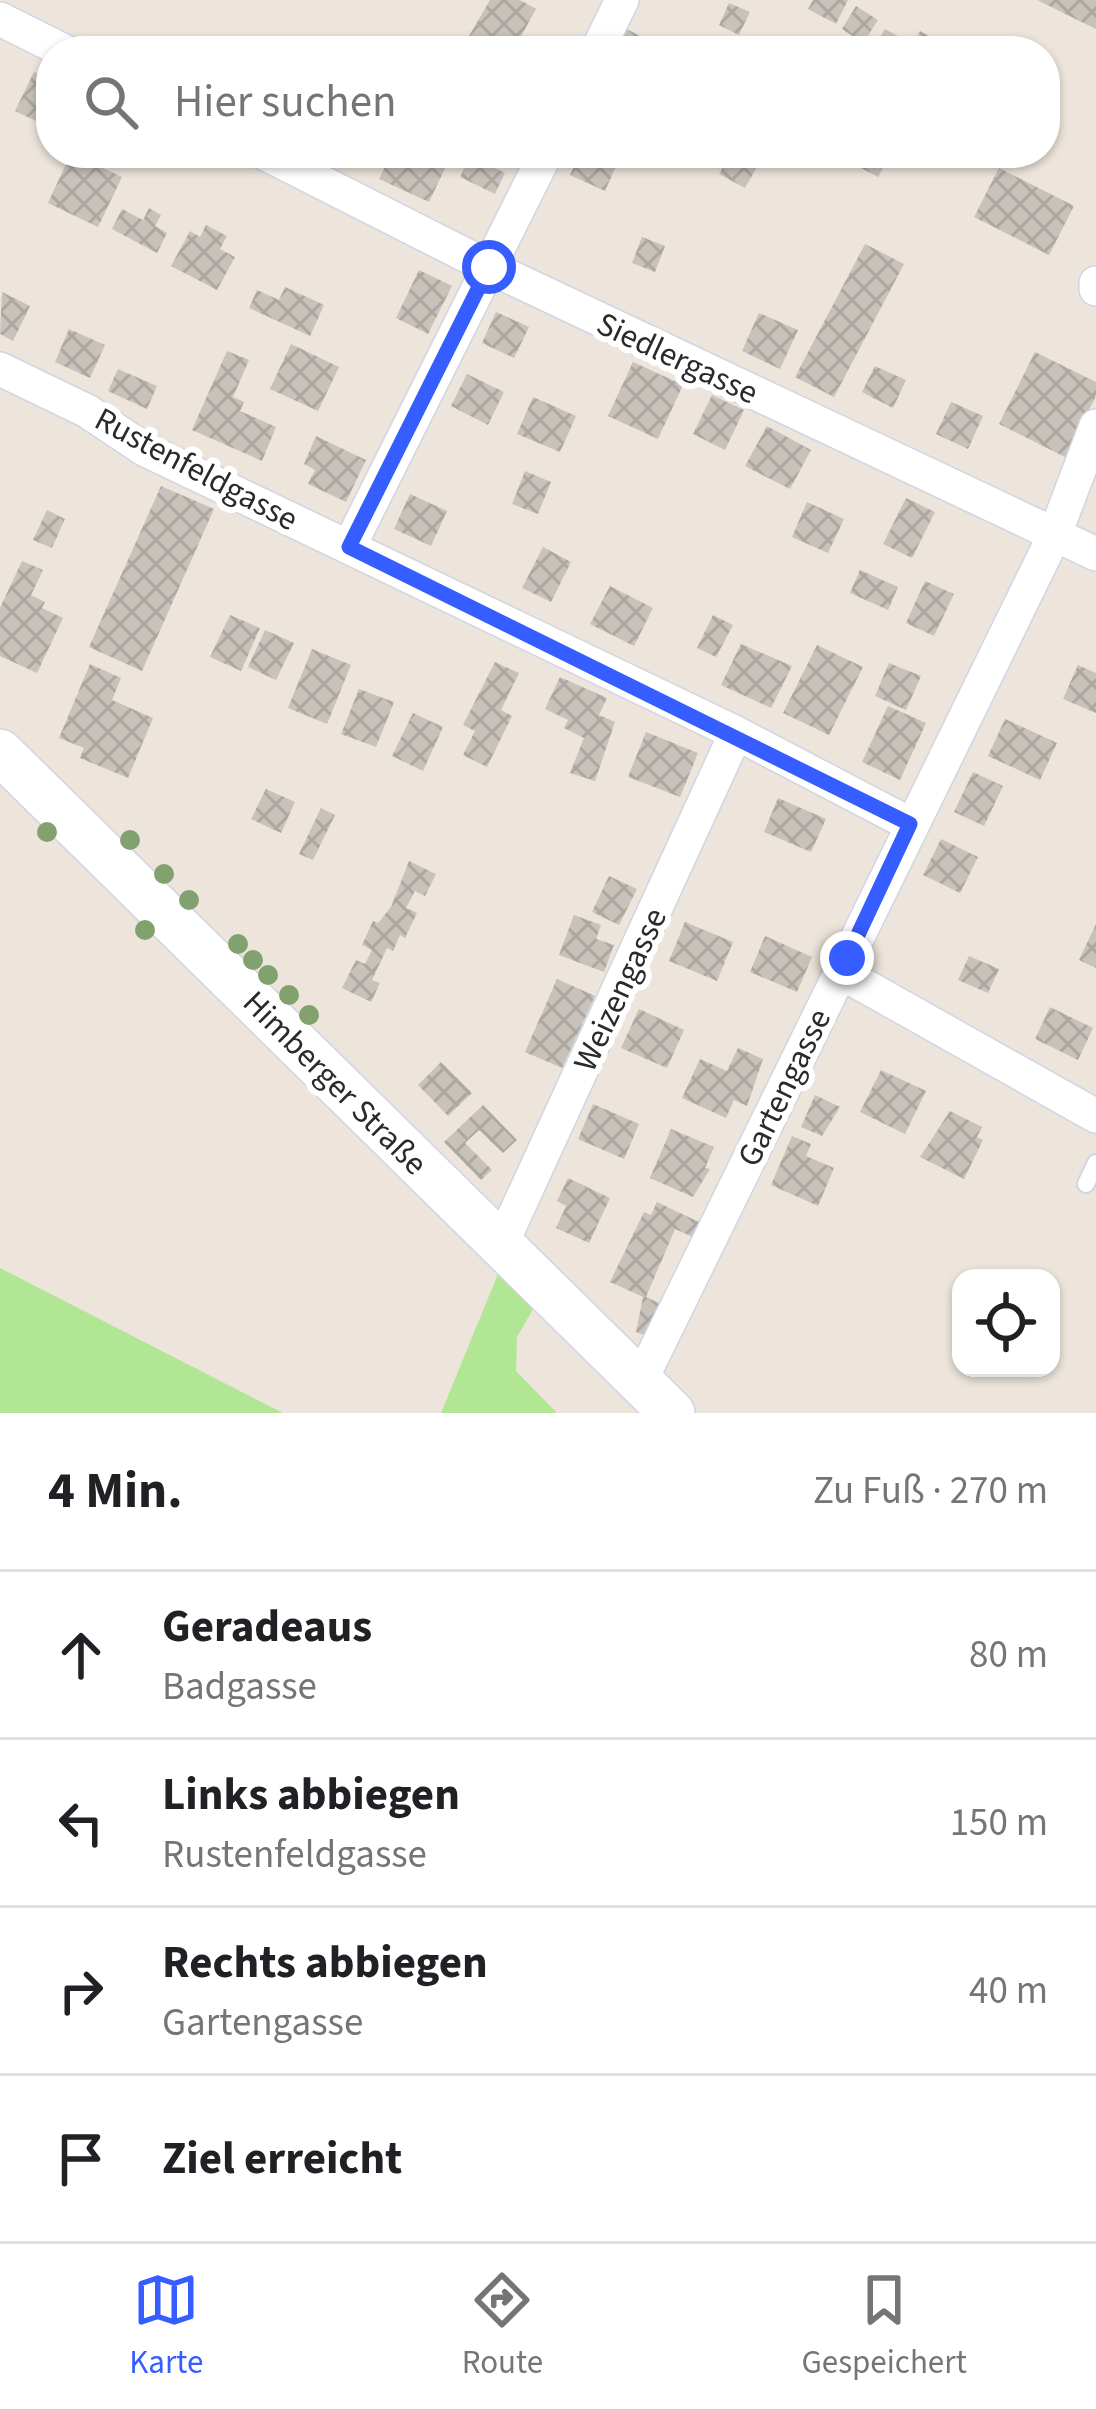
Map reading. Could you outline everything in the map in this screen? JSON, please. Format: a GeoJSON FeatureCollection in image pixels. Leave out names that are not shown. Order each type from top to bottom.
{"type":"FeatureCollection","features":[{"type":"Feature","properties":{"kind":"street"},"geometry":{"type":"LineString","coordinates":[[604,36],[622,0]]}},
{"type":"Feature","properties":{"kind":"street"},"geometry":{"type":"LineString","coordinates":[[0,19],[36,37]]}},
{"type":"Feature","properties":{"kind":"street","name":"Siedlergasse"},"geometry":{"type":"LineString","coordinates":[[294,168],[489,267],[1096,554]]}},
{"type":"Feature","properties":{"kind":"street"},"geometry":{"type":"LineString","coordinates":[[349,547],[538,168]]}},
{"type":"Feature","properties":{"kind":"street","name":"Rustenfeldgasse"},"geometry":{"type":"LineString","coordinates":[[0,369],[87,411],[144,449],[736,733],[910,824]]}},
{"type":"Feature","properties":{"kind":"street","name":"Gartengasse"},"geometry":{"type":"LineString","coordinates":[[656,1398],[840,972],[1055,534],[1096,426]]}},
{"type":"Feature","properties":{"kind":"street","name":"Weizengasse"},"geometry":{"type":"LineString","coordinates":[[501,1245],[736,733]]}},
{"type":"Feature","properties":{"kind":"street","name":"Himberger Straße"},"geometry":{"type":"LineString","coordinates":[[0,752],[656,1398]]}},
{"type":"Feature","properties":{"kind":"street"},"geometry":{"type":"LineString","coordinates":[[840,972],[1093,1107]]}},
{"type":"Feature","properties":{"kind":"lane"},"geometry":{"type":"LineString","coordinates":[[1086,1184],[1096,1163]]}},
{"type":"Feature","properties":{"kind":"green space"},"geometry":{"type":"Polygon","coordinates":[[[0,1268],[283,1413],[0,1413],[0,1268]]]}},
{"type":"Feature","properties":{"kind":"green space"},"geometry":{"type":"Polygon","coordinates":[[[498,1274],[533,1309],[517,1337],[516,1371],[557,1413],[441,1413],[498,1274]]]}},
{"type":"Feature","properties":{"kind":"building"},"geometry":{"type":"Polygon","coordinates":[[[490,0],[520,0],[536,9],[521,36],[469,36],[490,0]]]}},
{"type":"Feature","properties":{"kind":"building"},"geometry":{"type":"Polygon","coordinates":[[[813,0],[848,0],[836,24],[808,9],[813,0]]]}},
{"type":"Feature","properties":{"kind":"building"},"geometry":{"type":"Polygon","coordinates":[[[1037,0],[1096,0],[1096,29],[1037,0]]]}},
{"type":"Feature","properties":{"kind":"building"},"geometry":{"type":"Polygon","coordinates":[[[729,3],[750,12],[739,35],[719,25],[729,3]]]}},
{"type":"Feature","properties":{"kind":"building"},"geometry":{"type":"Polygon","coordinates":[[[856,6],[878,20],[868,36],[852,36],[842,29],[856,6]]]}},
{"type":"Feature","properties":{"kind":"building"},"geometry":{"type":"Polygon","coordinates":[[[34,72],[36,73],[36,121],[15,111],[34,72]]]}},
{"type":"Feature","properties":{"kind":"building"},"geometry":{"type":"Polygon","coordinates":[[[64,168],[103,168],[122,177],[98,227],[48,203],[64,168]]]}},
{"type":"Feature","properties":{"kind":"building"},"geometry":{"type":"Polygon","coordinates":[[[384,168],[445,168],[429,202],[379,179],[384,168]]]}},
{"type":"Feature","properties":{"kind":"building"},"geometry":{"type":"Polygon","coordinates":[[[464,168],[495,168],[505,173],[495,194],[460,177],[464,168]]]}},
{"type":"Feature","properties":{"kind":"building"},"geometry":{"type":"Polygon","coordinates":[[[573,168],[615,168],[605,191],[570,175],[573,168]]]}},
{"type":"Feature","properties":{"kind":"building"},"geometry":{"type":"Polygon","coordinates":[[[722,168],[756,168],[745,188],[719,174],[722,168]]]}},
{"type":"Feature","properties":{"kind":"building"},"geometry":{"type":"Polygon","coordinates":[[[861,168],[883,168],[878,177],[861,168]]]}},
{"type":"Feature","properties":{"kind":"building"},"geometry":{"type":"Polygon","coordinates":[[[999,168],[1074,206],[1049,255],[974,217],[999,168]]]}},
{"type":"Feature","properties":{"kind":"building"},"geometry":{"type":"Polygon","coordinates":[[[149,208],[161,215],[155,226],[167,233],[157,253],[112,229],[122,209],[143,220],[149,208]]]}},
{"type":"Feature","properties":{"kind":"building"},"geometry":{"type":"Polygon","coordinates":[[[206,225],[227,236],[220,249],[235,257],[217,290],[171,266],[190,231],[200,237],[206,225]]]}},
{"type":"Feature","properties":{"kind":"building"},"geometry":{"type":"Polygon","coordinates":[[[642,237],[665,246],[655,272],[632,263],[642,237]]]}},
{"type":"Feature","properties":{"kind":"building"},"geometry":{"type":"Polygon","coordinates":[[[865,244],[904,264],[834,397],[795,377],[865,244]]]}},
{"type":"Feature","properties":{"kind":"building"},"geometry":{"type":"Polygon","coordinates":[[[419,270],[452,286],[428,334],[396,318],[419,270]]]}},
{"type":"Feature","properties":{"kind":"building"},"geometry":{"type":"Polygon","coordinates":[[[285,287],[324,305],[310,336],[249,308],[257,290],[279,300],[285,287]]]}},
{"type":"Feature","properties":{"kind":"building"},"geometry":{"type":"Polygon","coordinates":[[[2,292],[30,306],[13,341],[0,334],[2,292]]]}},
{"type":"Feature","properties":{"kind":"building"},"geometry":{"type":"Polygon","coordinates":[[[496,312],[529,327],[514,358],[482,343],[496,312]]]}},
{"type":"Feature","properties":{"kind":"building"},"geometry":{"type":"Polygon","coordinates":[[[759,313],[798,330],[780,369],[742,351],[759,313]]]}},
{"type":"Feature","properties":{"kind":"building"},"geometry":{"type":"Polygon","coordinates":[[[69,329],[105,345],[90,378],[55,362],[69,329]]]}},
{"type":"Feature","properties":{"kind":"building"},"geometry":{"type":"Polygon","coordinates":[[[291,344],[339,367],[318,411],[270,389],[291,344]]]}},
{"type":"Feature","properties":{"kind":"building"},"geometry":{"type":"Polygon","coordinates":[[[227,351],[249,360],[233,397],[244,402],[240,411],[276,427],[262,461],[192,430],[227,351]]]}},
{"type":"Feature","properties":{"kind":"building"},"geometry":{"type":"Polygon","coordinates":[[[1035,352],[1096,382],[1096,396],[1065,457],[999,424],[1035,352]]]}},
{"type":"Feature","properties":{"kind":"building"},"geometry":{"type":"Polygon","coordinates":[[[633,362],[683,385],[658,439],[608,416],[633,362]]]}},
{"type":"Feature","properties":{"kind":"building"},"geometry":{"type":"Polygon","coordinates":[[[875,366],[906,380],[893,408],[862,392],[875,366]]]}},
{"type":"Feature","properties":{"kind":"building"},"geometry":{"type":"Polygon","coordinates":[[[118,369],[157,386],[147,409],[108,391],[118,369]]]}},
{"type":"Feature","properties":{"kind":"building"},"geometry":{"type":"Polygon","coordinates":[[[467,374],[504,392],[488,425],[451,406],[467,374]]]}},
{"type":"Feature","properties":{"kind":"building"},"geometry":{"type":"Polygon","coordinates":[[[712,395],[744,410],[725,450],[693,434],[712,395]]]}},
{"type":"Feature","properties":{"kind":"building"},"geometry":{"type":"Polygon","coordinates":[[[533,397],[576,416],[560,452],[517,434],[533,397]]]}},
{"type":"Feature","properties":{"kind":"building"},"geometry":{"type":"Polygon","coordinates":[[[951,402],[983,416],[968,449],[936,434],[951,402]]]}},
{"type":"Feature","properties":{"kind":"building"},"geometry":{"type":"Polygon","coordinates":[[[767,426],[811,450],[790,489],[745,466],[767,426]]]}},
{"type":"Feature","properties":{"kind":"building"},"geometry":{"type":"Polygon","coordinates":[[[316,436],[366,460],[346,502],[308,484],[315,470],[304,464],[316,436]]]}},
{"type":"Feature","properties":{"kind":"building"},"geometry":{"type":"Polygon","coordinates":[[[525,471],[551,482],[538,514],[512,504],[525,471]]]}},
{"type":"Feature","properties":{"kind":"building"},"geometry":{"type":"Polygon","coordinates":[[[161,486],[214,509],[142,671],[89,647],[161,486]]]}},
{"type":"Feature","properties":{"kind":"building"},"geometry":{"type":"Polygon","coordinates":[[[410,494],[447,511],[431,546],[394,529],[410,494]]]}},
{"type":"Feature","properties":{"kind":"building"},"geometry":{"type":"Polygon","coordinates":[[[906,498],[935,512],[912,558],[883,544],[906,498]]]}},
{"type":"Feature","properties":{"kind":"building"},"geometry":{"type":"Polygon","coordinates":[[[807,502],[844,519],[828,553],[792,537],[807,502]]]}},
{"type":"Feature","properties":{"kind":"building"},"geometry":{"type":"Polygon","coordinates":[[[47,510],[65,519],[52,548],[33,540],[47,510]]]}},
{"type":"Feature","properties":{"kind":"building"},"geometry":{"type":"Polygon","coordinates":[[[543,547],[571,562],[551,602],[522,588],[543,547]]]}},
{"type":"Feature","properties":{"kind":"building"},"geometry":{"type":"Polygon","coordinates":[[[22,561],[43,570],[31,595],[45,602],[42,608],[63,618],[37,673],[0,656],[0,608],[22,561]]]}},
{"type":"Feature","properties":{"kind":"building"},"geometry":{"type":"Polygon","coordinates":[[[860,570],[898,587],[888,610],[850,593],[860,570]]]}},
{"type":"Feature","properties":{"kind":"building"},"geometry":{"type":"Polygon","coordinates":[[[925,581],[954,594],[934,636],[906,623],[925,581]]]}},
{"type":"Feature","properties":{"kind":"building"},"geometry":{"type":"Polygon","coordinates":[[[610,586],[653,608],[634,646],[590,624],[610,586]]]}},
{"type":"Feature","properties":{"kind":"building"},"geometry":{"type":"Polygon","coordinates":[[[230,615],[260,628],[241,671],[210,657],[230,615]]]}},
{"type":"Feature","properties":{"kind":"building"},"geometry":{"type":"Polygon","coordinates":[[[713,615],[733,625],[716,657],[697,648],[713,615]]]}},
{"type":"Feature","properties":{"kind":"building"},"geometry":{"type":"Polygon","coordinates":[[[265,630],[294,643],[276,680],[248,667],[265,630]]]}},
{"type":"Feature","properties":{"kind":"building"},"geometry":{"type":"Polygon","coordinates":[[[741,644],[792,666],[771,708],[721,685],[741,644]]]}},
{"type":"Feature","properties":{"kind":"building"},"geometry":{"type":"Polygon","coordinates":[[[817,645],[863,667],[829,735],[783,713],[817,645]]]}},
{"type":"Feature","properties":{"kind":"building"},"geometry":{"type":"Polygon","coordinates":[[[312,649],[351,665],[327,724],[288,708],[312,649]]]}},
{"type":"Feature","properties":{"kind":"building"},"geometry":{"type":"Polygon","coordinates":[[[495,662],[519,673],[501,710],[512,716],[487,767],[463,755],[475,731],[463,725],[495,662]]]}},
{"type":"Feature","properties":{"kind":"building"},"geometry":{"type":"Polygon","coordinates":[[[889,663],[921,676],[906,710],[875,696],[889,663]]]}},
{"type":"Feature","properties":{"kind":"building"},"geometry":{"type":"Polygon","coordinates":[[[90,664],[121,678],[112,700],[153,718],[128,778],[80,758],[84,748],[59,738],[90,664]]]}},
{"type":"Feature","properties":{"kind":"building"},"geometry":{"type":"Polygon","coordinates":[[[1078,665],[1096,673],[1096,713],[1063,699],[1078,665]]]}},
{"type":"Feature","properties":{"kind":"building"},"geometry":{"type":"Polygon","coordinates":[[[560,677],[607,698],[599,715],[615,722],[595,781],[570,773],[584,738],[564,728],[568,720],[545,709],[560,677]]]}},
{"type":"Feature","properties":{"kind":"building"},"geometry":{"type":"Polygon","coordinates":[[[359,689],[394,702],[376,747],[341,734],[359,689]]]}},
{"type":"Feature","properties":{"kind":"building"},"geometry":{"type":"Polygon","coordinates":[[[888,706],[926,723],[900,780],[862,762],[888,706]]]}},
{"type":"Feature","properties":{"kind":"building"},"geometry":{"type":"Polygon","coordinates":[[[413,713],[443,727],[423,771],[392,756],[413,713]]]}},
{"type":"Feature","properties":{"kind":"building"},"geometry":{"type":"Polygon","coordinates":[[[1005,719],[1057,743],[1040,780],[988,756],[1005,719]]]}},
{"type":"Feature","properties":{"kind":"building"},"geometry":{"type":"Polygon","coordinates":[[[646,732],[698,753],[680,797],[628,777],[646,732]]]}},
{"type":"Feature","properties":{"kind":"building"},"geometry":{"type":"Polygon","coordinates":[[[973,772],[1003,786],[984,826],[954,812],[973,772]]]}},
{"type":"Feature","properties":{"kind":"building"},"geometry":{"type":"Polygon","coordinates":[[[266,789],[295,802],[281,833],[251,819],[266,789]]]}},
{"type":"Feature","properties":{"kind":"building"},"geometry":{"type":"Polygon","coordinates":[[[778,798],[826,819],[811,852],[764,832],[778,798]]]}},
{"type":"Feature","properties":{"kind":"building"},"geometry":{"type":"Polygon","coordinates":[[[321,808],[335,815],[313,860],[299,854],[321,808]]]}},
{"type":"Feature","properties":{"kind":"building"},"geometry":{"type":"Polygon","coordinates":[[[941,839],[978,857],[960,893],[923,875],[941,839]]]}},
{"type":"Feature","properties":{"kind":"building"},"geometry":{"type":"Polygon","coordinates":[[[409,861],[436,874],[425,896],[415,891],[406,908],[417,913],[405,938],[400,935],[393,951],[387,948],[372,980],[380,983],[371,1002],[342,988],[356,960],[365,964],[372,950],[362,945],[373,921],[378,923],[391,907],[409,861]]]}},
{"type":"Feature","properties":{"kind":"building"},"geometry":{"type":"Polygon","coordinates":[[[609,876],[637,889],[619,925],[592,912],[609,876]]]}},
{"type":"Feature","properties":{"kind":"building"},"geometry":{"type":"Polygon","coordinates":[[[574,915],[601,925],[596,939],[614,945],[604,972],[559,955],[574,915]]]}},
{"type":"Feature","properties":{"kind":"building"},"geometry":{"type":"Polygon","coordinates":[[[685,922],[733,942],[717,981],[669,961],[685,922]]]}},
{"type":"Feature","properties":{"kind":"building"},"geometry":{"type":"Polygon","coordinates":[[[1096,924],[1096,968],[1079,960],[1096,924]]]}},
{"type":"Feature","properties":{"kind":"building"},"geometry":{"type":"Polygon","coordinates":[[[765,936],[812,957],[797,992],[750,972],[765,936]]]}},
{"type":"Feature","properties":{"kind":"building"},"geometry":{"type":"Polygon","coordinates":[[[969,956],[999,969],[988,993],[958,980],[969,956]]]}},
{"type":"Feature","properties":{"kind":"building"},"geometry":{"type":"Polygon","coordinates":[[[557,979],[595,996],[562,1068],[525,1052],[557,979]]]}},
{"type":"Feature","properties":{"kind":"building"},"geometry":{"type":"Polygon","coordinates":[[[1050,1007],[1093,1028],[1078,1060],[1035,1039],[1050,1007]]]}},
{"type":"Feature","properties":{"kind":"building"},"geometry":{"type":"Polygon","coordinates":[[[639,1009],[684,1030],[667,1068],[621,1048],[639,1009]]]}},
{"type":"Feature","properties":{"kind":"building"},"geometry":{"type":"Polygon","coordinates":[[[738,1048],[763,1059],[747,1106],[734,1100],[726,1118],[682,1098],[700,1059],[727,1071],[738,1048]]]}},
{"type":"Feature","properties":{"kind":"building"},"geometry":{"type":"Polygon","coordinates":[[[441,1062],[472,1093],[448,1116],[418,1085],[441,1062]]]}},
{"type":"Feature","properties":{"kind":"building"},"geometry":{"type":"Polygon","coordinates":[[[881,1070],[926,1091],[905,1134],[860,1112],[881,1070]]]}},
{"type":"Feature","properties":{"kind":"building"},"geometry":{"type":"Polygon","coordinates":[[[815,1095],[840,1107],[822,1136],[801,1127],[815,1095]]]}},
{"type":"Feature","properties":{"kind":"building"},"geometry":{"type":"Polygon","coordinates":[[[593,1104],[639,1124],[624,1159],[578,1139],[593,1104]]]}},
{"type":"Feature","properties":{"kind":"building"},"geometry":{"type":"Polygon","coordinates":[[[483,1105],[517,1140],[503,1153],[479,1130],[465,1143],[492,1170],[481,1180],[444,1142],[483,1105]]]}},
{"type":"Feature","properties":{"kind":"building"},"geometry":{"type":"Polygon","coordinates":[[[950,1111],[982,1127],[977,1137],[983,1140],[964,1179],[920,1157],[950,1111]]]}},
{"type":"Feature","properties":{"kind":"building"},"geometry":{"type":"Polygon","coordinates":[[[671,1129],[714,1147],[705,1168],[710,1169],[693,1197],[650,1178],[671,1129]]]}},
{"type":"Feature","properties":{"kind":"building"},"geometry":{"type":"Polygon","coordinates":[[[792,1136],[811,1144],[806,1156],[834,1168],[818,1206],[771,1185],[792,1136]]]}},
{"type":"Feature","properties":{"kind":"building"},"geometry":{"type":"Polygon","coordinates":[[[568,1178],[610,1198],[589,1243],[556,1228],[566,1206],[557,1201],[568,1178]]]}},
{"type":"Feature","properties":{"kind":"building"},"geometry":{"type":"Polygon","coordinates":[[[657,1202],[701,1223],[693,1237],[675,1229],[646,1297],[663,1305],[647,1336],[636,1332],[643,1297],[610,1282],[644,1212],[651,1215],[657,1202]]]}},
{"type":"Feature","properties":{"kind":"route"},"geometry":{"type":"LineString","coordinates":[[489,267],[349,547],[736,733],[910,824],[847,958]]}}]}
